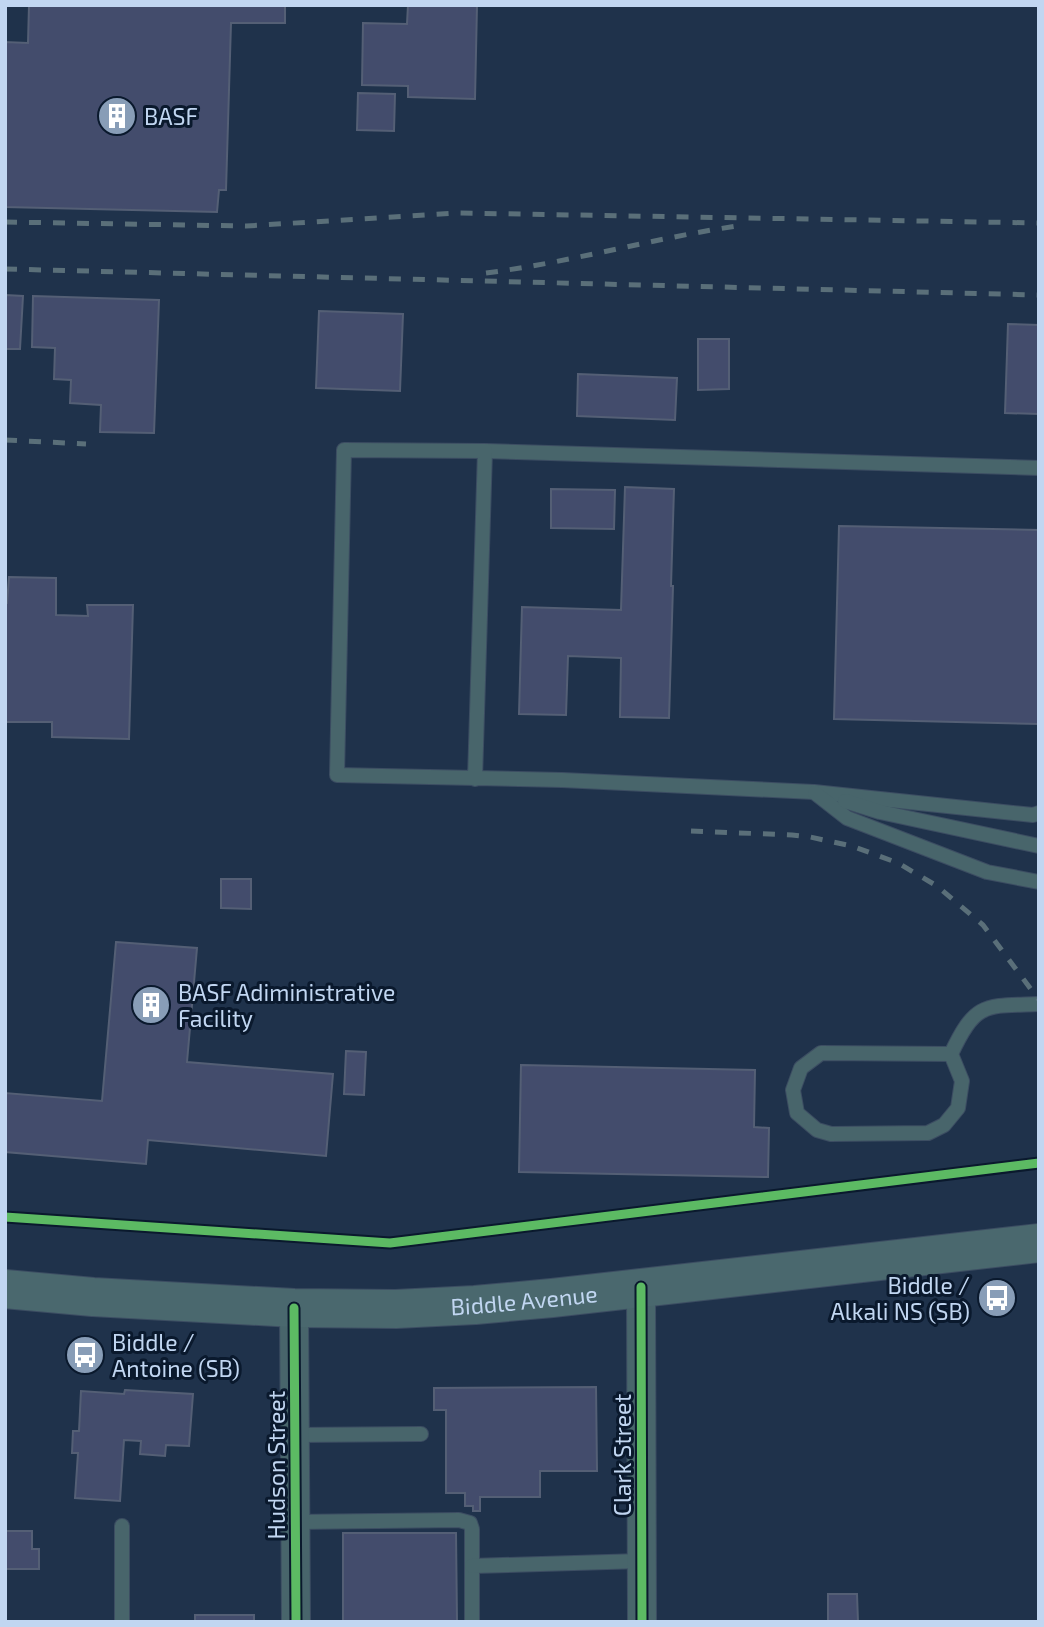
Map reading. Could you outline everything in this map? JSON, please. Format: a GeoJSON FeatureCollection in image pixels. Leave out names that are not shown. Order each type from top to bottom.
{"type":"FeatureCollection","features":[{"type":"Feature","properties":{"kind":"main road","name":"Biddle Avenue"},"geometry":{"type":"LineString","coordinates":[[5,1289],[93,1297],[294,1308],[475,1305],[1039,1243]]}},
{"type":"Feature","properties":{"kind":"street","name":"Clark Street"},"geometry":{"type":"LineString","coordinates":[[641,1287],[642,1622]]}},
{"type":"Feature","properties":{"kind":"street","name":"Hudson Street"},"geometry":{"type":"LineString","coordinates":[[294,1308],[296,1622]]}},
{"type":"Feature","properties":{"kind":"lane"},"geometry":{"type":"LineString","coordinates":[[1039,468],[485,451],[344,450],[337,775],[576,781],[814,792],[1033,815],[1039,813]]}},
{"type":"Feature","properties":{"kind":"lane"},"geometry":{"type":"LineString","coordinates":[[475,779],[485,451]]}},
{"type":"Feature","properties":{"kind":"lane"},"geometry":{"type":"LineString","coordinates":[[814,792],[880,812],[1039,846]]}},
{"type":"Feature","properties":{"kind":"lane"},"geometry":{"type":"LineString","coordinates":[[814,792],[847,818],[987,872],[1039,882]]}},
{"type":"Feature","properties":{"kind":"lane"},"geometry":{"type":"LineString","coordinates":[[951,1054],[821,1053],[801,1068],[793,1090],[797,1113],[817,1130],[831,1134],[928,1133],[944,1125],[958,1108],[962,1081],[951,1054],[963,1030],[977,1013],[993,1006],[1039,1004]]}},
{"type":"Feature","properties":{"kind":"lane"},"geometry":{"type":"LineString","coordinates":[[295,1435],[421,1434]]}},
{"type":"Feature","properties":{"kind":"lane"},"geometry":{"type":"LineString","coordinates":[[295,1522],[470,1522],[472,1622]]}},
{"type":"Feature","properties":{"kind":"lane"},"geometry":{"type":"LineString","coordinates":[[121,1622],[122,1526]]}},
{"type":"Feature","properties":{"kind":"lane"},"geometry":{"type":"LineString","coordinates":[[472,1566],[641,1561]]}},
{"type":"Feature","properties":{"kind":"building","name":"BASF"},"geometry":{"type":"Polygon","coordinates":[[[29,5],[285,5],[285,23],[231,23],[226,190],[219,190],[217,212],[5,207],[5,42],[28,43],[29,5]]]}},
{"type":"Feature","properties":{"kind":"building"},"geometry":{"type":"Polygon","coordinates":[[[408,5],[477,5],[475,99],[408,97],[408,86],[362,85],[363,23],[407,24],[408,5]]]}},
{"type":"Feature","properties":{"kind":"building"},"geometry":{"type":"Polygon","coordinates":[[[358,93],[395,94],[394,131],[357,130],[358,93]]]}},
{"type":"Feature","properties":{"kind":"building"},"geometry":{"type":"Polygon","coordinates":[[[5,295],[23,296],[20,349],[5,349],[5,295]]]}},
{"type":"Feature","properties":{"kind":"building"},"geometry":{"type":"Polygon","coordinates":[[[33,296],[159,300],[154,433],[100,432],[101,405],[70,403],[71,380],[54,379],[55,348],[32,347],[33,296]]]}},
{"type":"Feature","properties":{"kind":"building"},"geometry":{"type":"Polygon","coordinates":[[[319,311],[403,314],[400,391],[316,388],[319,311]]]}},
{"type":"Feature","properties":{"kind":"building"},"geometry":{"type":"Polygon","coordinates":[[[1008,324],[1039,325],[1039,414],[1005,413],[1008,324]]]}},
{"type":"Feature","properties":{"kind":"building"},"geometry":{"type":"Polygon","coordinates":[[[698,339],[729,339],[729,389],[698,390],[698,339]]]}},
{"type":"Feature","properties":{"kind":"building"},"geometry":{"type":"Polygon","coordinates":[[[578,374],[677,378],[675,420],[577,416],[578,374]]]}},
{"type":"Feature","properties":{"kind":"building"},"geometry":{"type":"Polygon","coordinates":[[[625,487],[674,489],[669,718],[620,717],[621,658],[568,656],[566,715],[519,714],[522,607],[621,610],[625,487]]]}},
{"type":"Feature","properties":{"kind":"building"},"geometry":{"type":"Polygon","coordinates":[[[551,489],[615,490],[614,529],[551,528],[551,489]]]}},
{"type":"Feature","properties":{"kind":"building"},"geometry":{"type":"Polygon","coordinates":[[[839,526],[1039,530],[1039,724],[834,719],[839,526]]]}},
{"type":"Feature","properties":{"kind":"building"},"geometry":{"type":"Polygon","coordinates":[[[9,577],[56,578],[56,615],[88,616],[87,605],[133,605],[129,739],[52,737],[52,722],[5,722],[5,603],[9,577]]]}},
{"type":"Feature","properties":{"kind":"building"},"geometry":{"type":"Polygon","coordinates":[[[221,879],[251,879],[251,909],[221,908],[221,879]]]}},
{"type":"Feature","properties":{"kind":"building","name":"BASF Adiministrative Facility"},"geometry":{"type":"Polygon","coordinates":[[[116,942],[197,948],[187,1062],[333,1074],[326,1156],[148,1140],[146,1164],[5,1152],[5,1093],[102,1101],[116,942]]]}},
{"type":"Feature","properties":{"kind":"building"},"geometry":{"type":"Polygon","coordinates":[[[346,1051],[366,1052],[364,1095],[344,1094],[346,1051]]]}},
{"type":"Feature","properties":{"kind":"building"},"geometry":{"type":"Polygon","coordinates":[[[521,1065],[755,1070],[754,1127],[769,1128],[768,1177],[519,1172],[521,1065]]]}},
{"type":"Feature","properties":{"kind":"building"},"geometry":{"type":"Polygon","coordinates":[[[596,1387],[597,1471],[540,1471],[540,1497],[480,1497],[480,1511],[473,1511],[473,1506],[465,1506],[465,1493],[446,1493],[446,1410],[434,1410],[434,1388],[596,1387]]]}},
{"type":"Feature","properties":{"kind":"building"},"geometry":{"type":"Polygon","coordinates":[[[125,1390],[193,1394],[189,1446],[166,1445],[165,1456],[140,1454],[141,1441],[124,1440],[120,1501],[75,1498],[78,1453],[72,1453],[73,1431],[79,1431],[81,1391],[124,1394],[125,1390]]]}},
{"type":"Feature","properties":{"kind":"building"},"geometry":{"type":"Polygon","coordinates":[[[5,1531],[32,1531],[32,1549],[39,1549],[39,1569],[5,1569],[5,1531]]]}},
{"type":"Feature","properties":{"kind":"building"},"geometry":{"type":"Polygon","coordinates":[[[343,1533],[456,1533],[457,1622],[343,1622],[343,1533]]]}},
{"type":"Feature","properties":{"kind":"building"},"geometry":{"type":"Polygon","coordinates":[[[828,1594],[857,1594],[858,1622],[828,1622],[828,1594]]]}},
{"type":"Feature","properties":{"kind":"building"},"geometry":{"type":"Polygon","coordinates":[[[195,1615],[254,1615],[254,1622],[195,1622],[195,1615]]]}},
{"type":"Feature","properties":{"kind":"railway"},"geometry":{"type":"LineString","coordinates":[[5,222],[246,226],[458,213],[1039,223]]}},
{"type":"Feature","properties":{"kind":"railway"},"geometry":{"type":"LineString","coordinates":[[486,273],[744,225]]}},
{"type":"Feature","properties":{"kind":"railway"},"geometry":{"type":"LineString","coordinates":[[5,269],[1039,295]]}},
{"type":"Feature","properties":{"kind":"railway"},"geometry":{"type":"LineString","coordinates":[[5,440],[86,444]]}},
{"type":"Feature","properties":{"kind":"railway"},"geometry":{"type":"LineString","coordinates":[[691,831],[810,837],[852,846],[898,863],[937,886],[983,925],[1039,1000]]}},
{"type":"Feature","properties":{"kind":"cycle path"},"geometry":{"type":"LineString","coordinates":[[5,1217],[390,1243],[1039,1163]]}},
{"type":"Feature","properties":{"kind":"cycle path"},"geometry":{"type":"LineString","coordinates":[[641,1287],[642,1622]]}},
{"type":"Feature","properties":{"kind":"cycle path"},"geometry":{"type":"LineString","coordinates":[[294,1308],[296,1622]]}},
{"type":"Feature","properties":{"kind":"place","name":"BASF"},"geometry":{"type":"Point","coordinates":[117,116]}},
{"type":"Feature","properties":{"kind":"place","name":"BASF Adiministrative Facility"},"geometry":{"type":"Point","coordinates":[151,1005]}},
{"type":"Feature","properties":{"kind":"place","name":"Biddle / Alkali NS (SB)"},"geometry":{"type":"Point","coordinates":[997,1298]}},
{"type":"Feature","properties":{"kind":"place","name":"Biddle / Antoine (SB)"},"geometry":{"type":"Point","coordinates":[85,1355]}}]}
